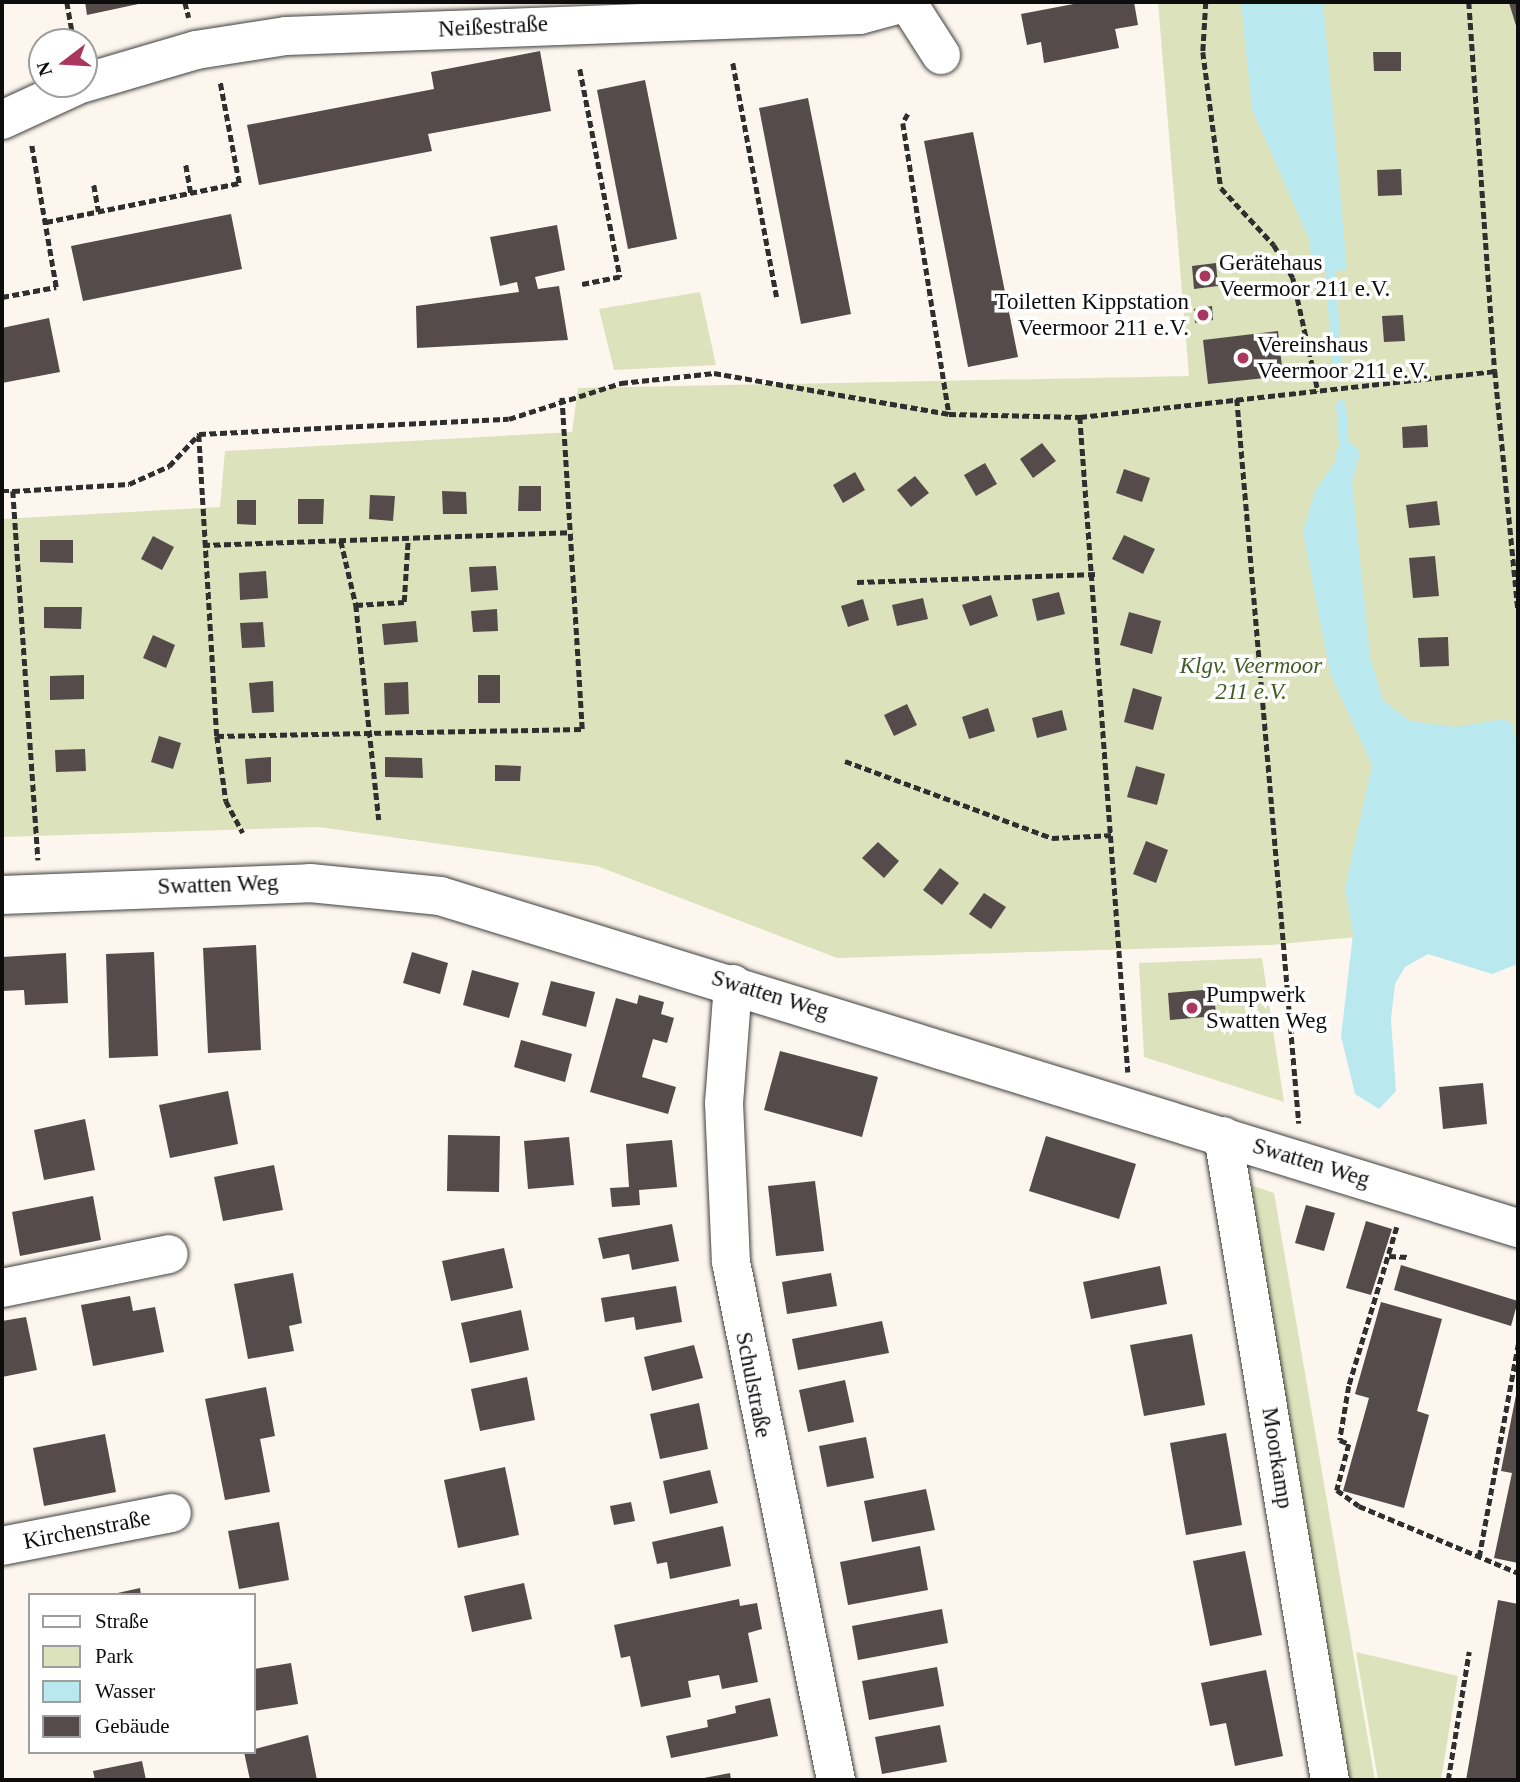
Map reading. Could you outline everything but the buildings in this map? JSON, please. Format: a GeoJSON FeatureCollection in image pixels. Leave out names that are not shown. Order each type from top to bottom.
{"type":"FeatureCollection","features":[{"type":"Feature","properties":{"kind":"street","name":"Neißestraße"},"geometry":{"type":"LineString","coordinates":[[98,78],[196,50],[286,36],[860,15],[907,2],[941,55]]}},
{"type":"Feature","properties":{"kind":"street","name":"Neißestraße"},"geometry":{"type":"LineString","coordinates":[[16,128],[60,98]]}},
{"type":"Feature","properties":{"kind":"street","name":"Swatten Weg"},"geometry":{"type":"LineString","coordinates":[[2,895],[248,883],[390,887],[733,984],[1518,1228]]}},
{"type":"Feature","properties":{"kind":"street","name":"Schulstraße"},"geometry":{"type":"LineString","coordinates":[[733,984],[724,1103],[731,1262],[836,1780]]}},
{"type":"Feature","properties":{"kind":"street","name":"Moorkamp"},"geometry":{"type":"LineString","coordinates":[[1223,1136],[1330,1780]]}},
{"type":"Feature","properties":{"kind":"street"},"geometry":{"type":"LineString","coordinates":[[2,1288],[169,1254]]}},
{"type":"Feature","properties":{"kind":"street","name":"Kirchenstraße"},"geometry":{"type":"LineString","coordinates":[[2,1546],[172,1513]]}},
{"type":"Feature","properties":{"kind":"path"},"geometry":{"type":"LineString","coordinates":[[67,2],[72,28]]}},
{"type":"Feature","properties":{"kind":"path"},"geometry":{"type":"LineString","coordinates":[[1206,2],[1203,52],[1221,188],[1268,237],[1293,278],[1318,391]]}},
{"type":"Feature","properties":{"kind":"path"},"geometry":{"type":"LineString","coordinates":[[1469,2],[1495,371],[1518,611]]}},
{"type":"Feature","properties":{"kind":"path"},"geometry":{"type":"LineString","coordinates":[[733,63],[777,297]]}},
{"type":"Feature","properties":{"kind":"path"},"geometry":{"type":"LineString","coordinates":[[580,69],[620,277],[580,285]]}},
{"type":"Feature","properties":{"kind":"path"},"geometry":{"type":"LineString","coordinates":[[46,222],[239,183],[219,76]]}},
{"type":"Feature","properties":{"kind":"path"},"geometry":{"type":"LineString","coordinates":[[908,114],[903,123],[949,414]]}},
{"type":"Feature","properties":{"kind":"path"},"geometry":{"type":"LineString","coordinates":[[2,297],[57,287],[46,222],[16,128]]}},
{"type":"Feature","properties":{"kind":"path"},"geometry":{"type":"LineString","coordinates":[[186,166],[191,193]]}},
{"type":"Feature","properties":{"kind":"path"},"geometry":{"type":"LineString","coordinates":[[94,185],[99,212]]}},
{"type":"Feature","properties":{"kind":"path"},"geometry":{"type":"LineString","coordinates":[[2,491],[129,484],[169,466],[199,434],[509,419],[562,398],[621,383],[714,373],[949,414],[1080,417],[1495,371]]}},
{"type":"Feature","properties":{"kind":"path"},"geometry":{"type":"LineString","coordinates":[[217,736],[369,730],[582,729],[562,398]]}},
{"type":"Feature","properties":{"kind":"path"},"geometry":{"type":"LineString","coordinates":[[1237,398],[1300,1161]]}},
{"type":"Feature","properties":{"kind":"path"},"geometry":{"type":"LineString","coordinates":[[1080,417],[1096,574],[1114,835],[1126,1105]]}},
{"type":"Feature","properties":{"kind":"path"},"geometry":{"type":"LineString","coordinates":[[199,434],[217,736],[226,801],[243,833]]}},
{"type":"Feature","properties":{"kind":"path"},"geometry":{"type":"LineString","coordinates":[[13,491],[41,893]]}},
{"type":"Feature","properties":{"kind":"path"},"geometry":{"type":"LineString","coordinates":[[204,545],[570,532]]}},
{"type":"Feature","properties":{"kind":"path"},"geometry":{"type":"LineString","coordinates":[[356,605],[404,602],[408,539]]}},
{"type":"Feature","properties":{"kind":"path"},"geometry":{"type":"LineString","coordinates":[[341,541],[356,605],[379,820]]}},
{"type":"Feature","properties":{"kind":"path"},"geometry":{"type":"LineString","coordinates":[[857,582],[1096,574]]}},
{"type":"Feature","properties":{"kind":"path"},"geometry":{"type":"LineString","coordinates":[[845,761],[1052,838],[1114,835]]}},
{"type":"Feature","properties":{"kind":"path"},"geometry":{"type":"LineString","coordinates":[[1399,1220],[1349,1386],[1340,1440],[1349,1444],[1337,1490],[1359,1507],[1518,1573]]}},
{"type":"Feature","properties":{"kind":"path"},"geometry":{"type":"LineString","coordinates":[[1389,1256],[1408,1257]]}},
{"type":"Feature","properties":{"kind":"path"},"geometry":{"type":"LineString","coordinates":[[1479,1558],[1518,1345]]}},
{"type":"Feature","properties":{"kind":"path"},"geometry":{"type":"LineString","coordinates":[[1448,1780],[1469,1652]]}},
{"type":"Feature","properties":{"kind":"green space","name":"Klgv. Veermoor 211 e.V."},"geometry":{"type":"Polygon","coordinates":[[[1158,2],[1518,2],[1518,922],[1269,945],[837,958],[597,866],[319,827],[2,837],[2,519],[220,507],[225,451],[572,432],[578,388],[1189,376],[1158,2]]]}},
{"type":"Feature","properties":{"kind":"green space"},"geometry":{"type":"Polygon","coordinates":[[[700,292],[716,365],[614,370],[599,309],[700,292]]]}},
{"type":"Feature","properties":{"kind":"green space"},"geometry":{"type":"Polygon","coordinates":[[[1262,958],[1284,1102],[1144,1057],[1139,963],[1262,958]]]}},
{"type":"Feature","properties":{"kind":"green space"},"geometry":{"type":"Polygon","coordinates":[[[1241,1182],[1274,1193],[1375,1780],[1343,1780],[1241,1182]]]}},
{"type":"Feature","properties":{"kind":"green space"},"geometry":{"type":"Polygon","coordinates":[[[1356,1652],[1458,1676],[1441,1780],[1378,1780],[1356,1652]]]}},
{"type":"Feature","properties":{"kind":"water"},"geometry":{"type":"Polygon","coordinates":[[[1241,2],[1323,2],[1347,270],[1313,272],[1309,239],[1252,109],[1241,2]]]}},
{"type":"Feature","properties":{"kind":"water"},"geometry":{"type":"Polygon","coordinates":[[[1352,443],[1360,452],[1352,482],[1370,657],[1383,700],[1410,721],[1455,727],[1503,719],[1513,724],[1518,758],[1518,964],[1492,974],[1428,954],[1405,967],[1395,984],[1391,1019],[1396,1091],[1379,1109],[1355,1094],[1341,1036],[1353,934],[1345,888],[1372,765],[1330,673],[1303,532],[1315,491],[1336,461],[1335,450],[1352,443]]]}},
{"type":"Feature","properties":{"kind":"waterway"},"geometry":{"type":"LineString","coordinates":[[1330,270],[1338,371]]}},
{"type":"Feature","properties":{"kind":"waterway"},"geometry":{"type":"LineString","coordinates":[[1341,405],[1344,446]]}},
{"type":"Feature","properties":{"kind":"place","name":"Gerätehaus Veermoor 211 e.V."},"geometry":{"type":"Point","coordinates":[1205,276]}},
{"type":"Feature","properties":{"kind":"place","name":"Toiletten Kippstation Veermoor 211 e.V."},"geometry":{"type":"Point","coordinates":[1203,315]}},
{"type":"Feature","properties":{"kind":"place","name":"Vereinshaus Veermoor 211 e.V."},"geometry":{"type":"Point","coordinates":[1243,358]}},
{"type":"Feature","properties":{"kind":"place","name":"Pumpwerk Swatten Weg"},"geometry":{"type":"Point","coordinates":[1192,1008]}}]}
